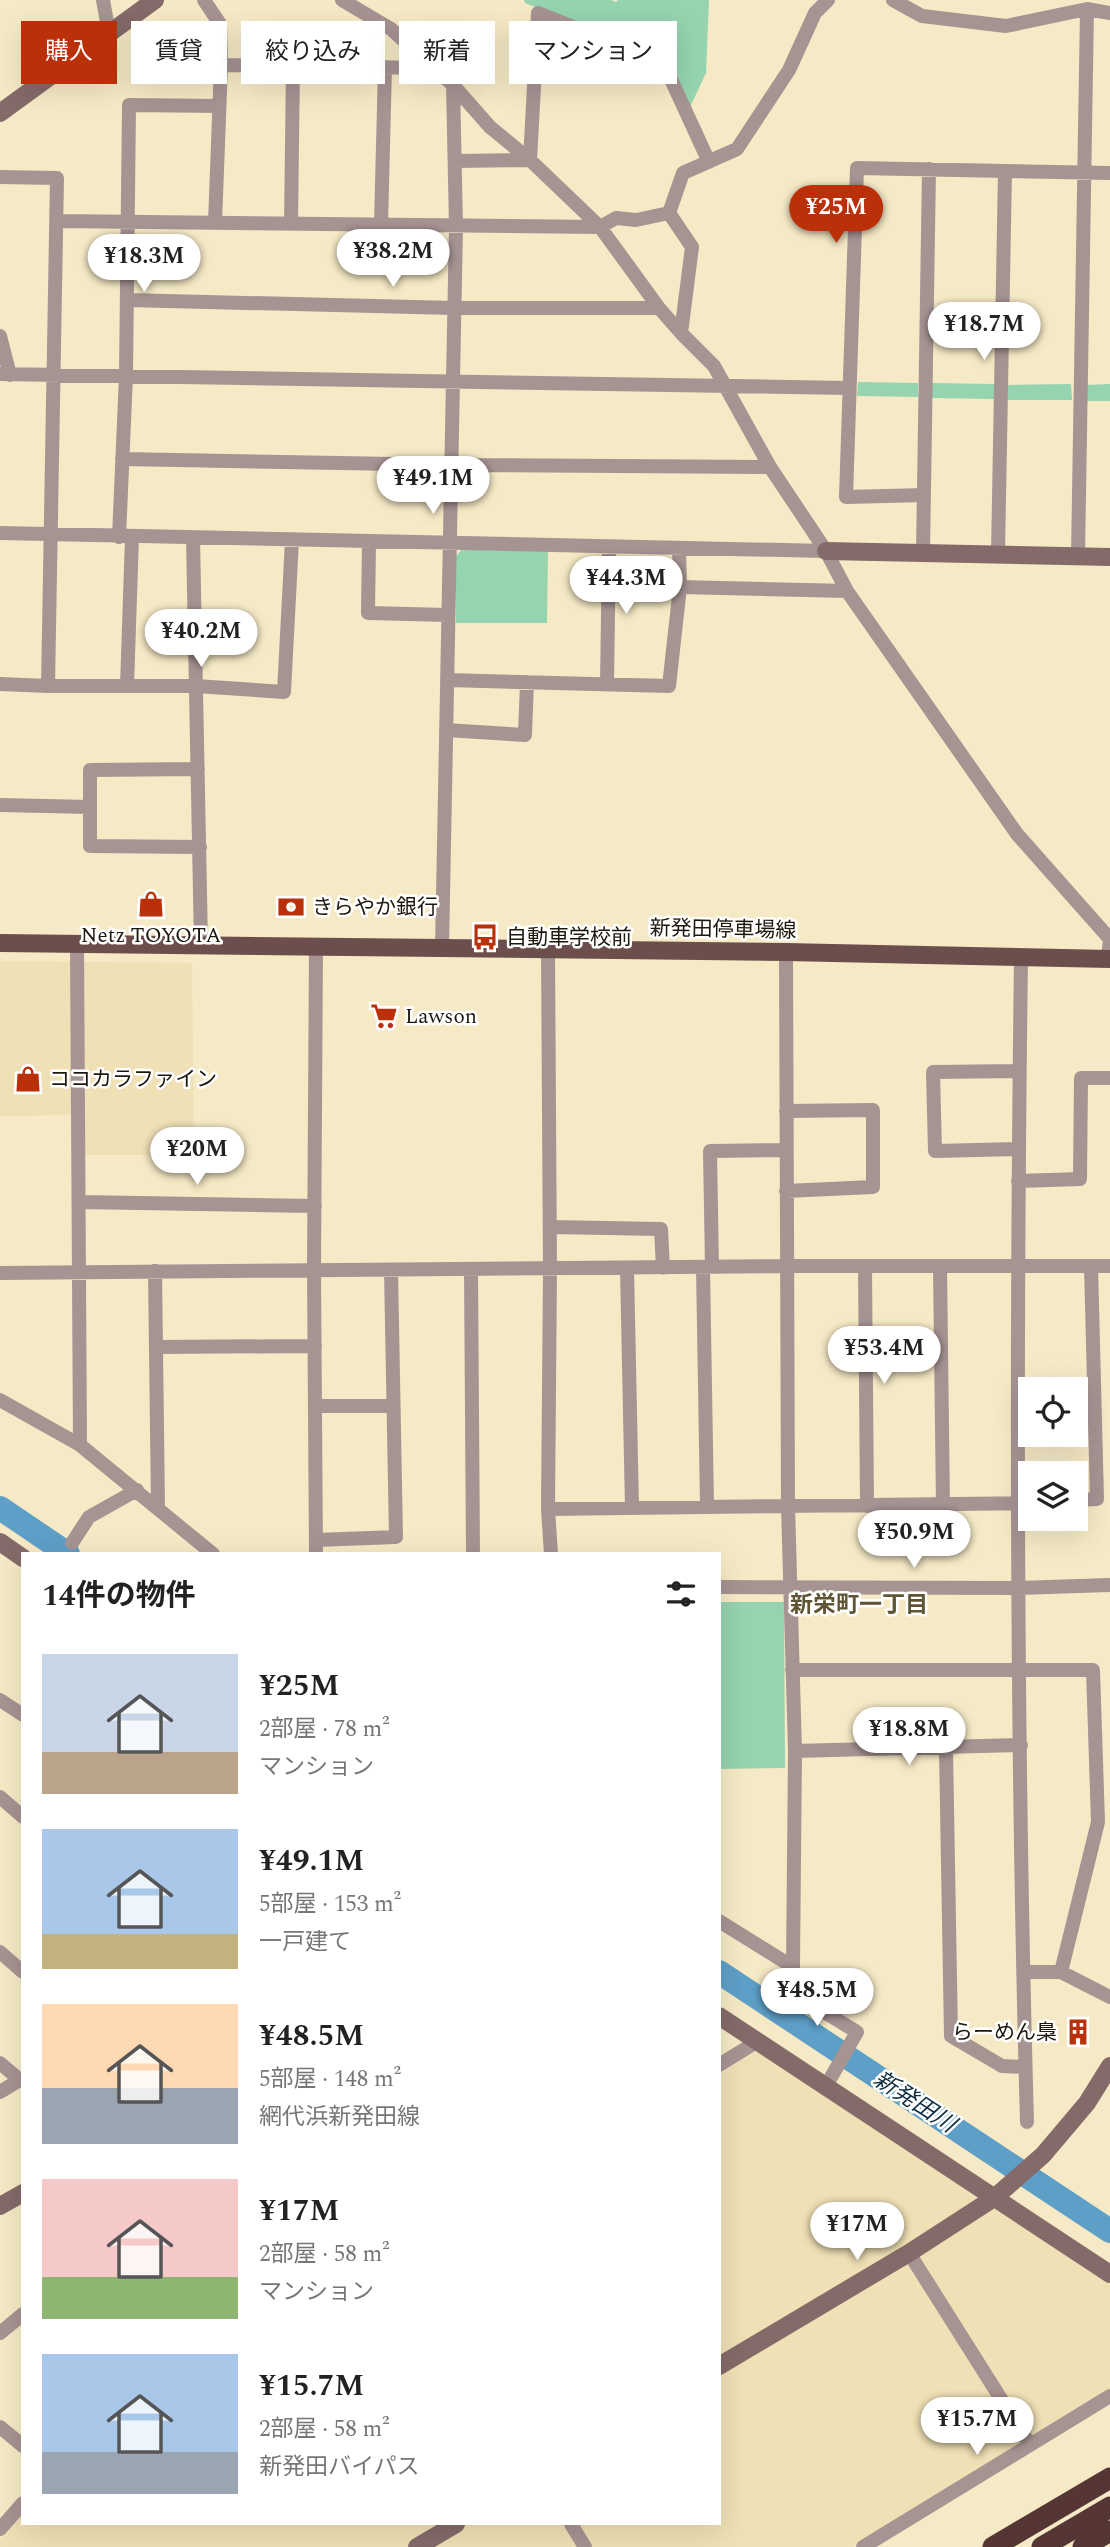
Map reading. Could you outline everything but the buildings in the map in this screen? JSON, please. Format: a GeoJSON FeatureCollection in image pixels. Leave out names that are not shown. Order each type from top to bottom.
{"type":"FeatureCollection","features":[{"type":"Feature","properties":{"kind":"highway"},"geometry":{"type":"LineString","coordinates":[[993,2547],[1110,2478]]}},
{"type":"Feature","properties":{"kind":"highway"},"geometry":{"type":"LineString","coordinates":[[1042,2547],[1110,2507]]}},
{"type":"Feature","properties":{"kind":"highway"},"geometry":{"type":"LineString","coordinates":[[1083,2547],[1110,2531]]}},
{"type":"Feature","properties":{"kind":"main road","name":"新発田停車場線"},"geometry":{"type":"LineString","coordinates":[[0,943],[442,947],[1109,959]]}},
{"type":"Feature","properties":{"kind":"street"},"geometry":{"type":"LineString","coordinates":[[103,0],[107,21]]}},
{"type":"Feature","properties":{"kind":"street"},"geometry":{"type":"LineString","coordinates":[[117,27],[155,0]]}},
{"type":"Feature","properties":{"kind":"street"},"geometry":{"type":"LineString","coordinates":[[204,0],[218,21]]}},
{"type":"Feature","properties":{"kind":"street"},"geometry":{"type":"LineString","coordinates":[[342,0],[399,36]]}},
{"type":"Feature","properties":{"kind":"street"},"geometry":{"type":"LineString","coordinates":[[669,213],[683,173],[737,149],[789,70],[815,13],[828,0]]}},
{"type":"Feature","properties":{"kind":"street"},"geometry":{"type":"LineString","coordinates":[[893,0],[922,16],[1006,26],[1087,9],[1110,13]]}},
{"type":"Feature","properties":{"kind":"street"},"geometry":{"type":"LineString","coordinates":[[1078,556],[1087,9]]}},
{"type":"Feature","properties":{"kind":"street"},"geometry":{"type":"LineString","coordinates":[[530,160],[538,13],[641,54],[668,75],[709,162]]}},
{"type":"Feature","properties":{"kind":"street"},"geometry":{"type":"LineString","coordinates":[[385,67],[399,67]]}},
{"type":"Feature","properties":{"kind":"street"},"geometry":{"type":"LineString","coordinates":[[0,113],[40,84]]}},
{"type":"Feature","properties":{"kind":"street"},"geometry":{"type":"LineString","coordinates":[[215,223],[220,84]]}},
{"type":"Feature","properties":{"kind":"street"},"geometry":{"type":"LineString","coordinates":[[291,224],[293,84]]}},
{"type":"Feature","properties":{"kind":"street"},"geometry":{"type":"LineString","coordinates":[[381,225],[385,84]]}},
{"type":"Feature","properties":{"kind":"street"},"geometry":{"type":"LineString","coordinates":[[453,85],[490,127],[530,160],[600,227],[659,308],[714,366],[771,467],[826,551],[847,591],[1017,834],[1110,939],[1109,959]]}},
{"type":"Feature","properties":{"kind":"street"},"geometry":{"type":"LineString","coordinates":[[442,947],[456,226],[453,85]]}},
{"type":"Feature","properties":{"kind":"street"},"geometry":{"type":"LineString","coordinates":[[127,686],[122,459],[126,376],[129,105],[219,106]]}},
{"type":"Feature","properties":{"kind":"street"},"geometry":{"type":"LineString","coordinates":[[455,161],[530,160]]}},
{"type":"Feature","properties":{"kind":"street"},"geometry":{"type":"LineString","coordinates":[[924,495],[846,497],[857,168],[1110,173]]}},
{"type":"Feature","properties":{"kind":"street"},"geometry":{"type":"LineString","coordinates":[[923,553],[929,169]]}},
{"type":"Feature","properties":{"kind":"street"},"geometry":{"type":"LineString","coordinates":[[998,554],[1005,171]]}},
{"type":"Feature","properties":{"kind":"street"},"geometry":{"type":"LineString","coordinates":[[0,177],[57,178],[48,686]]}},
{"type":"Feature","properties":{"kind":"street"},"geometry":{"type":"LineString","coordinates":[[57,221],[600,227],[616,218],[636,220],[669,213]]}},
{"type":"Feature","properties":{"kind":"street"},"geometry":{"type":"LineString","coordinates":[[669,213],[692,247],[681,334]]}},
{"type":"Feature","properties":{"kind":"street"},"geometry":{"type":"LineString","coordinates":[[127,300],[454,308],[659,308]]}},
{"type":"Feature","properties":{"kind":"street"},"geometry":{"type":"LineString","coordinates":[[0,336],[5,374],[848,388]]}},
{"type":"Feature","properties":{"kind":"street"},"geometry":{"type":"LineString","coordinates":[[122,459],[771,467]]}},
{"type":"Feature","properties":{"kind":"street"},"geometry":{"type":"LineString","coordinates":[[0,533],[1110,557]]}},
{"type":"Feature","properties":{"kind":"street"},"geometry":{"type":"LineString","coordinates":[[193,538],[201,944]]}},
{"type":"Feature","properties":{"kind":"street"},"geometry":{"type":"LineString","coordinates":[[0,684],[196,686],[284,692],[292,540]]}},
{"type":"Feature","properties":{"kind":"street"},"geometry":{"type":"LineString","coordinates":[[369,542],[368,613],[448,615]]}},
{"type":"Feature","properties":{"kind":"street"},"geometry":{"type":"LineString","coordinates":[[607,684],[609,547]]}},
{"type":"Feature","properties":{"kind":"street"},"geometry":{"type":"LineString","coordinates":[[447,680],[669,686],[680,587],[679,548]]}},
{"type":"Feature","properties":{"kind":"street"},"geometry":{"type":"LineString","coordinates":[[680,587],[847,591]]}},
{"type":"Feature","properties":{"kind":"street"},"geometry":{"type":"LineString","coordinates":[[446,730],[525,735],[527,682]]}},
{"type":"Feature","properties":{"kind":"street"},"geometry":{"type":"LineString","coordinates":[[198,769],[90,770],[90,846],[200,848]]}},
{"type":"Feature","properties":{"kind":"street"},"geometry":{"type":"LineString","coordinates":[[0,805],[90,807]]}},
{"type":"Feature","properties":{"kind":"street"},"geometry":{"type":"LineString","coordinates":[[77,944],[80,1445]]}},
{"type":"Feature","properties":{"kind":"street"},"geometry":{"type":"LineString","coordinates":[[316,946],[316,1547],[396,1537],[391,1270]]}},
{"type":"Feature","properties":{"kind":"street"},"geometry":{"type":"LineString","coordinates":[[548,950],[548,1509],[551,1552]]}},
{"type":"Feature","properties":{"kind":"street"},"geometry":{"type":"LineString","coordinates":[[721,1922],[793,1967],[795,1751],[788,1505],[786,952]]}},
{"type":"Feature","properties":{"kind":"street"},"geometry":{"type":"LineString","coordinates":[[1021,957],[1017,1267],[1023,1461]]}},
{"type":"Feature","properties":{"kind":"street"},"geometry":{"type":"LineString","coordinates":[[1018,1149],[935,1151],[933,1072],[1019,1071]]}},
{"type":"Feature","properties":{"kind":"street"},"geometry":{"type":"LineString","coordinates":[[1018,1181],[1080,1179],[1082,1078],[1110,1078]]}},
{"type":"Feature","properties":{"kind":"street"},"geometry":{"type":"LineString","coordinates":[[786,1111],[873,1110],[873,1187],[786,1191]]}},
{"type":"Feature","properties":{"kind":"street"},"geometry":{"type":"LineString","coordinates":[[707,1506],[710,1151],[786,1150]]}},
{"type":"Feature","properties":{"kind":"street"},"geometry":{"type":"LineString","coordinates":[[79,1202],[315,1206]]}},
{"type":"Feature","properties":{"kind":"street"},"geometry":{"type":"LineString","coordinates":[[550,1227],[661,1229],[663,1268]]}},
{"type":"Feature","properties":{"kind":"street"},"geometry":{"type":"LineString","coordinates":[[865,1266],[867,1506]]}},
{"type":"Feature","properties":{"kind":"street"},"geometry":{"type":"LineString","coordinates":[[1088,1499],[1097,1499],[1091,1266]]}},
{"type":"Feature","properties":{"kind":"street"},"geometry":{"type":"LineString","coordinates":[[0,1273],[1110,1266]]}},
{"type":"Feature","properties":{"kind":"street"},"geometry":{"type":"LineString","coordinates":[[940,1267],[943,1506]]}},
{"type":"Feature","properties":{"kind":"street"},"geometry":{"type":"LineString","coordinates":[[627,1268],[632,1508]]}},
{"type":"Feature","properties":{"kind":"street"},"geometry":{"type":"LineString","coordinates":[[471,1270],[473,1552]]}},
{"type":"Feature","properties":{"kind":"street"},"geometry":{"type":"LineString","coordinates":[[155,1271],[158,1507]]}},
{"type":"Feature","properties":{"kind":"street"},"geometry":{"type":"LineString","coordinates":[[157,1347],[315,1346]]}},
{"type":"Feature","properties":{"kind":"street"},"geometry":{"type":"LineString","coordinates":[[0,1400],[80,1445],[211,1552]]}},
{"type":"Feature","properties":{"kind":"street"},"geometry":{"type":"LineString","coordinates":[[315,1406],[393,1406]]}},
{"type":"Feature","properties":{"kind":"street"},"geometry":{"type":"LineString","coordinates":[[72,1543],[89,1517],[136,1490]]}},
{"type":"Feature","properties":{"kind":"street"},"geometry":{"type":"LineString","coordinates":[[548,1509],[1018,1504]]}},
{"type":"Feature","properties":{"kind":"street"},"geometry":{"type":"LineString","coordinates":[[1022,1531],[1018,1588],[1027,2122]]}},
{"type":"Feature","properties":{"kind":"street"},"geometry":{"type":"LineString","coordinates":[[0,1542],[21,1557]]}},
{"type":"Feature","properties":{"kind":"street"},"geometry":{"type":"LineString","coordinates":[[721,1587],[1018,1588],[1110,1585]]}},
{"type":"Feature","properties":{"kind":"street"},"geometry":{"type":"LineString","coordinates":[[792,1670],[1093,1670],[1104,1822],[1060,1972]]}},
{"type":"Feature","properties":{"kind":"street"},"geometry":{"type":"LineString","coordinates":[[0,1700],[21,1714]]}},
{"type":"Feature","properties":{"kind":"street"},"geometry":{"type":"LineString","coordinates":[[795,1751],[1021,1745]]}},
{"type":"Feature","properties":{"kind":"street"},"geometry":{"type":"LineString","coordinates":[[946,1749],[951,2036],[1002,2066],[1026,2067]]}},
{"type":"Feature","properties":{"kind":"street"},"geometry":{"type":"LineString","coordinates":[[0,1797],[21,1815]]}},
{"type":"Feature","properties":{"kind":"street"},"geometry":{"type":"LineString","coordinates":[[0,1952],[21,1970]]}},
{"type":"Feature","properties":{"kind":"street"},"geometry":{"type":"LineString","coordinates":[[1024,1972],[1060,1972],[1110,1997]]}},
{"type":"Feature","properties":{"kind":"street"},"geometry":{"type":"LineString","coordinates":[[795,1994],[857,2032],[826,2086]]}},
{"type":"Feature","properties":{"kind":"street"},"geometry":{"type":"LineString","coordinates":[[721,2017],[1110,2274]]}},
{"type":"Feature","properties":{"kind":"street"},"geometry":{"type":"LineString","coordinates":[[721,2064],[758,2042]]}},
{"type":"Feature","properties":{"kind":"street"},"geometry":{"type":"LineString","coordinates":[[0,2063],[21,2079],[0,2092]]}},
{"type":"Feature","properties":{"kind":"street"},"geometry":{"type":"LineString","coordinates":[[721,2365],[908,2253],[993,2198],[1043,2155],[1087,2103],[1110,2066]]}},
{"type":"Feature","properties":{"kind":"street"},"geometry":{"type":"LineString","coordinates":[[0,2206],[21,2194]]}},
{"type":"Feature","properties":{"kind":"street"},"geometry":{"type":"LineString","coordinates":[[908,2253],[1030,2445]]}},
{"type":"Feature","properties":{"kind":"street"},"geometry":{"type":"LineString","coordinates":[[0,2333],[21,2316]]}},
{"type":"Feature","properties":{"kind":"street"},"geometry":{"type":"LineString","coordinates":[[863,2547],[1110,2396]]}},
{"type":"Feature","properties":{"kind":"street"},"geometry":{"type":"LineString","coordinates":[[0,2427],[21,2444]]}},
{"type":"Feature","properties":{"kind":"street"},"geometry":{"type":"LineString","coordinates":[[0,2529],[21,2505]]}},
{"type":"Feature","properties":{"kind":"street"},"geometry":{"type":"LineString","coordinates":[[417,2547],[454,2525]]}},
{"type":"Feature","properties":{"kind":"street"},"geometry":{"type":"LineString","coordinates":[[572,2525],[585,2547]]}},
{"type":"Feature","properties":{"kind":"shaded area"},"geometry":{"type":"Polygon","coordinates":[[[0,961],[192,963],[194,1155],[73,1155],[72,1115],[0,1116],[0,961]]]}},
{"type":"Feature","properties":{"kind":"shaded area"},"geometry":{"type":"Polygon","coordinates":[[[757,2051],[1110,2284],[1110,2391],[853,2547],[0,2547],[0,2539],[21,2514],[21,2525],[721,2525],[721,2073],[757,2051]]]}},
{"type":"Feature","properties":{"kind":"green space"},"geometry":{"type":"Polygon","coordinates":[[[524,0],[709,0],[706,73],[689,109],[674,84],[677,84],[677,21],[569,21],[525,3],[524,0]]]}},
{"type":"Feature","properties":{"kind":"green space"},"geometry":{"type":"Polygon","coordinates":[[[858,382],[918,383],[918,397],[857,396],[858,382]]]}},
{"type":"Feature","properties":{"kind":"green space"},"geometry":{"type":"Polygon","coordinates":[[[931,383],[995,384],[994,399],[931,398],[931,383]]]}},
{"type":"Feature","properties":{"kind":"green space"},"geometry":{"type":"Polygon","coordinates":[[[1071,384],[1072,400],[1008,400],[1008,385],[1071,384]]]}},
{"type":"Feature","properties":{"kind":"green space"},"geometry":{"type":"Polygon","coordinates":[[[1110,384],[1110,401],[1086,401],[1085,385],[1110,384]]]}},
{"type":"Feature","properties":{"kind":"green space"},"geometry":{"type":"Polygon","coordinates":[[[463,548],[548,550],[547,623],[456,623],[456,556],[463,548]]]}},
{"type":"Feature","properties":{"kind":"green space"},"geometry":{"type":"Polygon","coordinates":[[[721,1602],[784,1602],[785,1768],[721,1769],[721,1602]]]}},
{"type":"Feature","properties":{"kind":"water"},"geometry":{"type":"Polygon","coordinates":[[[1055,2182],[1110,2219],[1110,2240],[1043,2194],[1055,2182]]]}},
{"type":"Feature","properties":{"kind":"waterway","name":"新発田川"},"geometry":{"type":"LineString","coordinates":[[0,1508],[65,1552]]}},
{"type":"Feature","properties":{"kind":"waterway","name":"新発田川"},"geometry":{"type":"LineString","coordinates":[[721,1973],[1110,2231]]}},
{"type":"Feature","properties":{"kind":"place","name":"Netz TOYOTA"},"geometry":{"type":"Point","coordinates":[151,904]}},
{"type":"Feature","properties":{"kind":"place","name":"きらやか銀行"},"geometry":{"type":"Point","coordinates":[291,907]}},
{"type":"Feature","properties":{"kind":"place","name":"自動車学校前"},"geometry":{"type":"Point","coordinates":[485,937]}},
{"type":"Feature","properties":{"kind":"place","name":"Lawson"},"geometry":{"type":"Point","coordinates":[384,1016]}},
{"type":"Feature","properties":{"kind":"place","name":"ココカラファイン"},"geometry":{"type":"Point","coordinates":[28,1079]}},
{"type":"Feature","properties":{"kind":"place","name":"らーめん梟"},"geometry":{"type":"Point","coordinates":[1078,2032]}},
{"type":"Feature","properties":{"kind":"district","name":"新栄町一丁目"},"geometry":{"type":"Point","coordinates":[859,1604]}}]}
